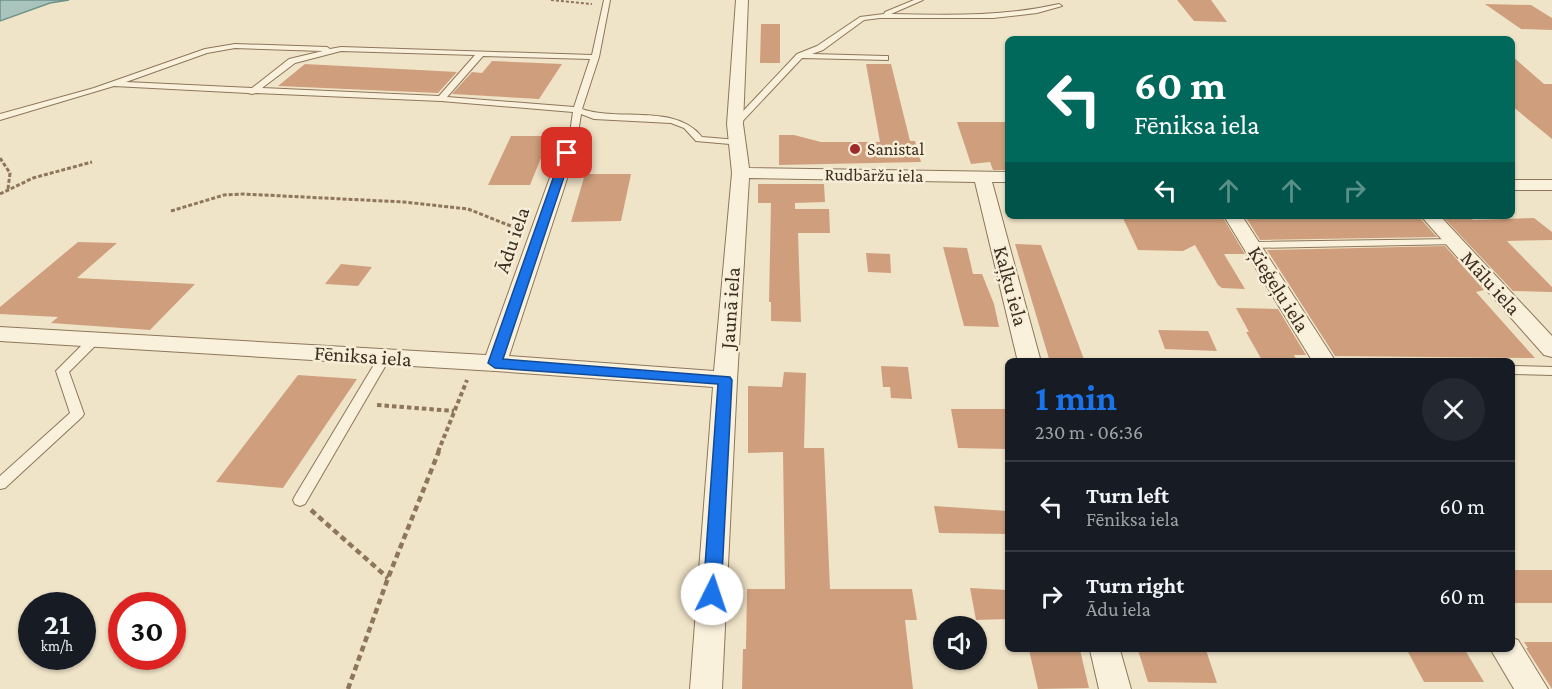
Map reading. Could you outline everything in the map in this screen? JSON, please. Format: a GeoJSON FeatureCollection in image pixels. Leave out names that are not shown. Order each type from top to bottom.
{"type":"FeatureCollection","features":[{"type":"Feature","properties":{"kind":"street","name":"Jaunā iela"},"geometry":{"type":"LineString","coordinates":[[706,689],[725,380],[741,173],[735,124],[742,0]]}},
{"type":"Feature","properties":{"kind":"street","name":"Ādu iela"},"geometry":{"type":"LineString","coordinates":[[484,363],[538,238],[574,132]]}},
{"type":"Feature","properties":{"kind":"street","name":"Rudbāržu iela"},"geometry":{"type":"LineString","coordinates":[[741,173],[1005,177]]}},
{"type":"Feature","properties":{"kind":"street","name":"Kaļķu iela"},"geometry":{"type":"LineString","coordinates":[[982,176],[1029,358]]}},
{"type":"Feature","properties":{"kind":"street"},"geometry":{"type":"LineString","coordinates":[[1515,185],[1544,185],[1552,198]]}},
{"type":"Feature","properties":{"kind":"street","name":"Ķieģeļu iela"},"geometry":{"type":"LineString","coordinates":[[1235,219],[1322,358]]}},
{"type":"Feature","properties":{"kind":"street","name":"Mālu iela"},"geometry":{"type":"LineString","coordinates":[[1433,219],[1552,350]]}},
{"type":"Feature","properties":{"kind":"street","name":"Fēniksa iela"},"geometry":{"type":"LineString","coordinates":[[0,334],[96,338],[725,380]]}},
{"type":"Feature","properties":{"kind":"street"},"geometry":{"type":"LineString","coordinates":[[1106,652],[1115,689]]}},
{"type":"Feature","properties":{"kind":"street"},"geometry":{"type":"LineString","coordinates":[[1508,652],[1532,689]]}},
{"type":"Feature","properties":{"kind":"lane"},"geometry":{"type":"LineString","coordinates":[[880,16],[920,0]]}},
{"type":"Feature","properties":{"kind":"lane"},"geometry":{"type":"LineString","coordinates":[[574,132],[577,110],[595,57],[607,3]]}},
{"type":"Feature","properties":{"kind":"lane"},"geometry":{"type":"LineString","coordinates":[[735,124],[800,56],[820,48],[862,18],[1004,16],[1031,13],[1059,6]]}},
{"type":"Feature","properties":{"kind":"lane"},"geometry":{"type":"LineString","coordinates":[[0,117],[114,84],[205,51],[235,46],[595,57]]}},
{"type":"Feature","properties":{"kind":"lane"},"geometry":{"type":"LineString","coordinates":[[252,92],[292,62],[341,49]]}},
{"type":"Feature","properties":{"kind":"lane"},"geometry":{"type":"LineString","coordinates":[[441,99],[480,54]]}},
{"type":"Feature","properties":{"kind":"lane"},"geometry":{"type":"LineString","coordinates":[[800,56],[885,58]]}},
{"type":"Feature","properties":{"kind":"lane"},"geometry":{"type":"LineString","coordinates":[[114,84],[441,99],[577,110],[594,116],[682,122],[692,129],[699,140],[738,143]]}},
{"type":"Feature","properties":{"kind":"lane"},"geometry":{"type":"LineString","coordinates":[[1251,245],[1454,242]]}},
{"type":"Feature","properties":{"kind":"lane"},"geometry":{"type":"LineString","coordinates":[[0,484],[77,414],[62,371],[96,338]]}},
{"type":"Feature","properties":{"kind":"lane"},"geometry":{"type":"LineString","coordinates":[[300,500],[355,403],[384,358]]}},
{"type":"Feature","properties":{"kind":"lane"},"geometry":{"type":"LineString","coordinates":[[1515,370],[1552,371]]}},
{"type":"Feature","properties":{"kind":"path"},"geometry":{"type":"LineString","coordinates":[[551,0],[607,3]]}},
{"type":"Feature","properties":{"kind":"path"},"geometry":{"type":"LineString","coordinates":[[0,158],[10,173],[8,189]]}},
{"type":"Feature","properties":{"kind":"path"},"geometry":{"type":"LineString","coordinates":[[0,194],[33,178],[92,162]]}},
{"type":"Feature","properties":{"kind":"path"},"geometry":{"type":"LineString","coordinates":[[171,211],[224,195],[243,194],[404,202],[468,209],[538,238]]}},
{"type":"Feature","properties":{"kind":"path"},"geometry":{"type":"LineString","coordinates":[[348,689],[388,578],[454,411],[484,363]]}},
{"type":"Feature","properties":{"kind":"path"},"geometry":{"type":"LineString","coordinates":[[355,403],[454,411]]}},
{"type":"Feature","properties":{"kind":"path"},"geometry":{"type":"LineString","coordinates":[[300,500],[388,578]]}},
{"type":"Feature","properties":{"kind":"water"},"geometry":{"type":"Polygon","coordinates":[[[0,0],[69,0],[50,3],[0,21],[0,0]]]}},
{"type":"Feature","properties":{"kind":"building"},"geometry":{"type":"Polygon","coordinates":[[[1177,0],[1211,0],[1227,22],[1194,21],[1177,0]]]}},
{"type":"Feature","properties":{"kind":"building"},"geometry":{"type":"Polygon","coordinates":[[[1485,4],[1531,5],[1552,18],[1552,30],[1521,29],[1485,4]]]}},
{"type":"Feature","properties":{"kind":"building"},"geometry":{"type":"Polygon","coordinates":[[[761,24],[780,24],[780,63],[760,63],[761,24]]]}},
{"type":"Feature","properties":{"kind":"building"},"geometry":{"type":"Polygon","coordinates":[[[1515,59],[1544,84],[1552,84],[1552,139],[1515,108],[1515,59]]]}},
{"type":"Feature","properties":{"kind":"building"},"geometry":{"type":"Polygon","coordinates":[[[492,61],[562,64],[539,99],[452,94],[472,72],[482,73],[492,61]]]}},
{"type":"Feature","properties":{"kind":"building"},"geometry":{"type":"Polygon","coordinates":[[[305,64],[457,72],[438,93],[278,86],[305,64]]]}},
{"type":"Feature","properties":{"kind":"building"},"geometry":{"type":"Polygon","coordinates":[[[866,64],[891,64],[910,141],[915,141],[921,162],[779,165],[779,135],[794,135],[821,142],[880,142],[866,64]]]}},
{"type":"Feature","properties":{"kind":"building"},"geometry":{"type":"Polygon","coordinates":[[[957,122],[1005,122],[1005,170],[993,170],[990,162],[971,164],[957,122]]]}},
{"type":"Feature","properties":{"kind":"building"},"geometry":{"type":"Polygon","coordinates":[[[511,136],[550,136],[530,185],[488,185],[511,136]]]}},
{"type":"Feature","properties":{"kind":"building"},"geometry":{"type":"Polygon","coordinates":[[[585,174],[631,174],[621,221],[571,222],[585,174]]]}},
{"type":"Feature","properties":{"kind":"building"},"geometry":{"type":"Polygon","coordinates":[[[758,184],[824,184],[825,202],[795,203],[795,209],[829,209],[830,233],[798,233],[801,322],[771,321],[771,302],[769,302],[771,203],[758,203],[758,184]]]}},
{"type":"Feature","properties":{"kind":"building"},"geometry":{"type":"Polygon","coordinates":[[[1534,218],[1552,232],[1552,240],[1507,241],[1552,287],[1552,292],[1513,291],[1445,219],[1534,218]]]}},
{"type":"Feature","properties":{"kind":"building"},"geometry":{"type":"Polygon","coordinates":[[[1123,219],[1224,219],[1245,254],[1224,254],[1245,289],[1222,288],[1218,285],[1195,245],[1183,251],[1138,250],[1123,219]]]}},
{"type":"Feature","properties":{"kind":"building"},"geometry":{"type":"Polygon","coordinates":[[[1247,219],[1421,219],[1437,237],[1260,240],[1247,219]]]}},
{"type":"Feature","properties":{"kind":"building"},"geometry":{"type":"Polygon","coordinates":[[[78,242],[117,243],[77,278],[195,284],[150,330],[51,323],[58,317],[0,314],[0,307],[78,242]]]}},
{"type":"Feature","properties":{"kind":"building"},"geometry":{"type":"Polygon","coordinates":[[[1015,244],[1041,245],[1083,358],[1049,358],[1015,244]]]}},
{"type":"Feature","properties":{"kind":"building"},"geometry":{"type":"Polygon","coordinates":[[[1445,246],[1484,290],[1476,292],[1535,358],[1335,356],[1267,250],[1445,246]]]}},
{"type":"Feature","properties":{"kind":"building"},"geometry":{"type":"Polygon","coordinates":[[[943,247],[967,248],[973,274],[982,274],[994,304],[999,327],[964,326],[943,247]]]}},
{"type":"Feature","properties":{"kind":"building"},"geometry":{"type":"Polygon","coordinates":[[[866,253],[890,254],[891,273],[868,272],[866,253]]]}},
{"type":"Feature","properties":{"kind":"building"},"geometry":{"type":"Polygon","coordinates":[[[341,264],[372,267],[358,286],[325,284],[341,264]]]}},
{"type":"Feature","properties":{"kind":"building"},"geometry":{"type":"Polygon","coordinates":[[[1236,308],[1278,309],[1306,355],[1294,355],[1296,358],[1261,358],[1246,332],[1249,332],[1236,308]]]}},
{"type":"Feature","properties":{"kind":"building"},"geometry":{"type":"Polygon","coordinates":[[[1158,330],[1208,331],[1217,351],[1165,349],[1158,330]]]}},
{"type":"Feature","properties":{"kind":"building"},"geometry":{"type":"Polygon","coordinates":[[[881,366],[908,367],[912,399],[891,398],[890,387],[883,387],[881,366]]]}},
{"type":"Feature","properties":{"kind":"building"},"geometry":{"type":"Polygon","coordinates":[[[784,372],[806,373],[804,448],[824,448],[830,589],[912,589],[917,620],[905,620],[913,689],[742,689],[743,649],[746,649],[747,589],[785,589],[783,452],[748,453],[748,386],[782,387],[784,372]]]}},
{"type":"Feature","properties":{"kind":"building"},"geometry":{"type":"Polygon","coordinates":[[[298,375],[357,379],[283,488],[216,482],[298,375]]]}},
{"type":"Feature","properties":{"kind":"building"},"geometry":{"type":"Polygon","coordinates":[[[951,409],[1005,409],[1005,449],[958,448],[951,409]]]}},
{"type":"Feature","properties":{"kind":"building"},"geometry":{"type":"Polygon","coordinates":[[[934,506],[1005,511],[1005,534],[939,533],[934,506]]]}},
{"type":"Feature","properties":{"kind":"building"},"geometry":{"type":"Polygon","coordinates":[[[1515,570],[1552,570],[1552,603],[1515,603],[1515,570]]]}},
{"type":"Feature","properties":{"kind":"building"},"geometry":{"type":"Polygon","coordinates":[[[970,588],[1005,590],[1005,619],[987,620],[987,616],[975,616],[970,588]]]}},
{"type":"Feature","properties":{"kind":"building"},"geometry":{"type":"Polygon","coordinates":[[[1524,642],[1552,642],[1552,689],[1526,648],[1528,648],[1524,642]]]}},
{"type":"Feature","properties":{"kind":"building"},"geometry":{"type":"Polygon","coordinates":[[[1029,652],[1080,652],[1089,688],[1038,689],[1029,652]]]}},
{"type":"Feature","properties":{"kind":"building"},"geometry":{"type":"Polygon","coordinates":[[[1139,652],[1207,652],[1217,683],[1148,682],[1139,652]]]}},
{"type":"Feature","properties":{"kind":"building"},"geometry":{"type":"Polygon","coordinates":[[[1408,652],[1466,652],[1484,682],[1424,682],[1408,652]]]}},
{"type":"Feature","properties":{"kind":"place","name":"Sanistal"},"geometry":{"type":"Point","coordinates":[855,149]}},
{"type":"Feature","properties":{"kind":"route"},"geometry":{"type":"LineString","coordinates":[[567,153],[495,363],[725,380],[712,594]]}}]}
